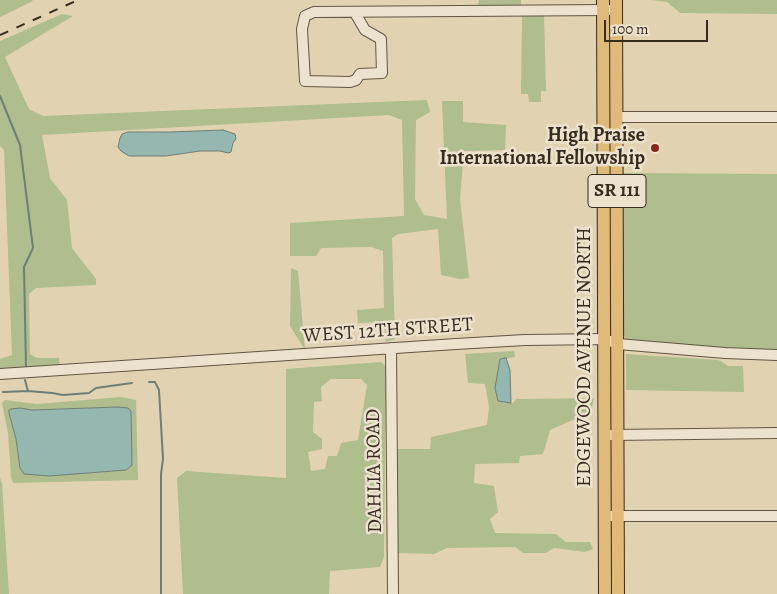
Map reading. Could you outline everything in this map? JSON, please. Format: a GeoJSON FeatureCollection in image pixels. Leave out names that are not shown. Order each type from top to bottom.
{"type":"FeatureCollection","features":[{"type":"Feature","properties":{"kind":"main road","name":"EDGEWOOD AVENUE NORTH"},"geometry":{"type":"LineString","coordinates":[[603,5],[605,594]]}},
{"type":"Feature","properties":{"kind":"main road","name":"EDGEWOOD AVENUE NORTH"},"geometry":{"type":"LineString","coordinates":[[616,5],[618,594]]}},
{"type":"Feature","properties":{"kind":"street"},"geometry":{"type":"LineString","coordinates":[[354,13],[365,30],[381,39],[382,73],[360,74],[356,80],[350,82],[305,81],[302,29],[305,16],[314,12],[354,13],[616,5]]}},
{"type":"Feature","properties":{"kind":"street"},"geometry":{"type":"LineString","coordinates":[[617,117],[777,117]]}},
{"type":"Feature","properties":{"kind":"street"},"geometry":{"type":"LineString","coordinates":[[603,176],[617,176]]}},
{"type":"Feature","properties":{"kind":"street","name":"WEST 12TH STREET"},"geometry":{"type":"LineString","coordinates":[[0,374],[517,340],[604,338],[618,344],[725,353],[777,354]]}},
{"type":"Feature","properties":{"kind":"street","name":"DAHLIA ROAD"},"geometry":{"type":"LineString","coordinates":[[391,348],[394,594]]}},
{"type":"Feature","properties":{"kind":"street"},"geometry":{"type":"LineString","coordinates":[[604,435],[777,433]]}},
{"type":"Feature","properties":{"kind":"street"},"geometry":{"type":"LineString","coordinates":[[604,516],[777,516]]}},
{"type":"Feature","properties":{"kind":"green space"},"geometry":{"type":"Polygon","coordinates":[[[0,0],[32,0],[33,1],[0,17],[0,0]]]}},
{"type":"Feature","properties":{"kind":"green space"},"geometry":{"type":"Polygon","coordinates":[[[479,0],[521,0],[521,7],[477,8],[479,0]]]}},
{"type":"Feature","properties":{"kind":"green space"},"geometry":{"type":"Polygon","coordinates":[[[651,0],[777,0],[777,14],[680,13],[667,2],[651,0]]]}},
{"type":"Feature","properties":{"kind":"green space"},"geometry":{"type":"Polygon","coordinates":[[[62,14],[73,16],[5,57],[29,109],[43,116],[427,100],[430,112],[416,120],[415,199],[424,215],[447,219],[442,101],[463,101],[463,122],[506,125],[505,150],[464,151],[460,199],[469,278],[460,279],[441,275],[438,229],[398,234],[392,238],[395,339],[386,342],[384,322],[358,323],[357,310],[384,308],[383,251],[371,247],[321,248],[316,256],[290,256],[290,223],[404,216],[402,120],[389,115],[42,135],[50,178],[67,200],[72,248],[96,279],[96,285],[36,288],[29,294],[30,354],[37,358],[59,358],[60,366],[0,368],[0,359],[12,355],[4,150],[0,146],[0,41],[62,14]]]}},
{"type":"Feature","properties":{"kind":"green space"},"geometry":{"type":"Polygon","coordinates":[[[522,15],[544,15],[546,91],[541,91],[541,102],[529,102],[528,94],[521,94],[522,15]]]}},
{"type":"Feature","properties":{"kind":"green space"},"geometry":{"type":"Polygon","coordinates":[[[622,173],[777,174],[777,350],[741,350],[645,343],[626,339],[623,334],[622,173]]]}},
{"type":"Feature","properties":{"kind":"green space"},"geometry":{"type":"Polygon","coordinates":[[[291,268],[298,271],[305,350],[290,326],[291,268]]]}},
{"type":"Feature","properties":{"kind":"green space"},"geometry":{"type":"Polygon","coordinates":[[[514,351],[515,357],[500,360],[498,401],[513,403],[516,399],[594,398],[591,412],[550,430],[543,454],[520,456],[519,463],[475,464],[474,483],[494,486],[498,512],[490,519],[495,533],[556,534],[566,542],[590,542],[593,549],[585,552],[554,548],[546,553],[523,553],[515,547],[447,548],[434,554],[397,553],[397,449],[430,449],[431,437],[487,425],[489,407],[485,384],[468,383],[465,354],[514,351]]]}},
{"type":"Feature","properties":{"kind":"green space"},"geometry":{"type":"Polygon","coordinates":[[[626,354],[718,360],[728,366],[743,366],[744,392],[626,390],[626,354]]]}},
{"type":"Feature","properties":{"kind":"green space"},"geometry":{"type":"Polygon","coordinates":[[[381,362],[386,366],[384,557],[380,567],[330,571],[329,594],[183,594],[177,478],[186,471],[286,478],[286,369],[381,362]],[[331,379],[321,387],[322,401],[314,402],[313,432],[322,439],[322,449],[308,452],[311,471],[325,469],[328,456],[337,456],[341,443],[358,440],[367,385],[361,379],[331,379]]]}},
{"type":"Feature","properties":{"kind":"green space"},"geometry":{"type":"Polygon","coordinates":[[[121,397],[136,400],[138,480],[13,483],[8,433],[2,403],[5,400],[37,404],[121,397]],[[118,407],[32,410],[20,408],[9,413],[16,439],[20,468],[24,474],[49,476],[126,470],[118,407]]]}},
{"type":"Feature","properties":{"kind":"green space"},"geometry":{"type":"Polygon","coordinates":[[[0,478],[2,483],[9,594],[0,594],[0,478]]]}},
{"type":"Feature","properties":{"kind":"water"},"geometry":{"type":"Polygon","coordinates":[[[223,130],[235,134],[236,139],[231,152],[228,153],[200,151],[166,156],[129,156],[118,147],[122,134],[128,132],[223,130]]]}},
{"type":"Feature","properties":{"kind":"water"},"geometry":{"type":"Polygon","coordinates":[[[506,358],[510,370],[511,403],[498,401],[495,388],[500,359],[506,358]]]}},
{"type":"Feature","properties":{"kind":"water"},"geometry":{"type":"Polygon","coordinates":[[[20,408],[32,410],[128,408],[131,411],[132,465],[126,470],[49,476],[24,474],[20,468],[9,410],[20,408]]]}},
{"type":"Feature","properties":{"kind":"waterway"},"geometry":{"type":"LineString","coordinates":[[0,96],[20,145],[33,248],[24,267],[26,367]]}},
{"type":"Feature","properties":{"kind":"waterway"},"geometry":{"type":"LineString","coordinates":[[25,380],[28,391],[63,395],[89,393],[96,388],[132,383]]}},
{"type":"Feature","properties":{"kind":"waterway"},"geometry":{"type":"LineString","coordinates":[[149,382],[155,382],[159,390],[163,459],[161,474],[161,594]]}},
{"type":"Feature","properties":{"kind":"waterway"},"geometry":{"type":"LineString","coordinates":[[3,392],[28,391]]}},
{"type":"Feature","properties":{"kind":"railway"},"geometry":{"type":"LineString","coordinates":[[0,35],[78,0]]}},
{"type":"Feature","properties":{"kind":"place","name":"High Praise International Fellowship"},"geometry":{"type":"Point","coordinates":[655,148]}}]}
